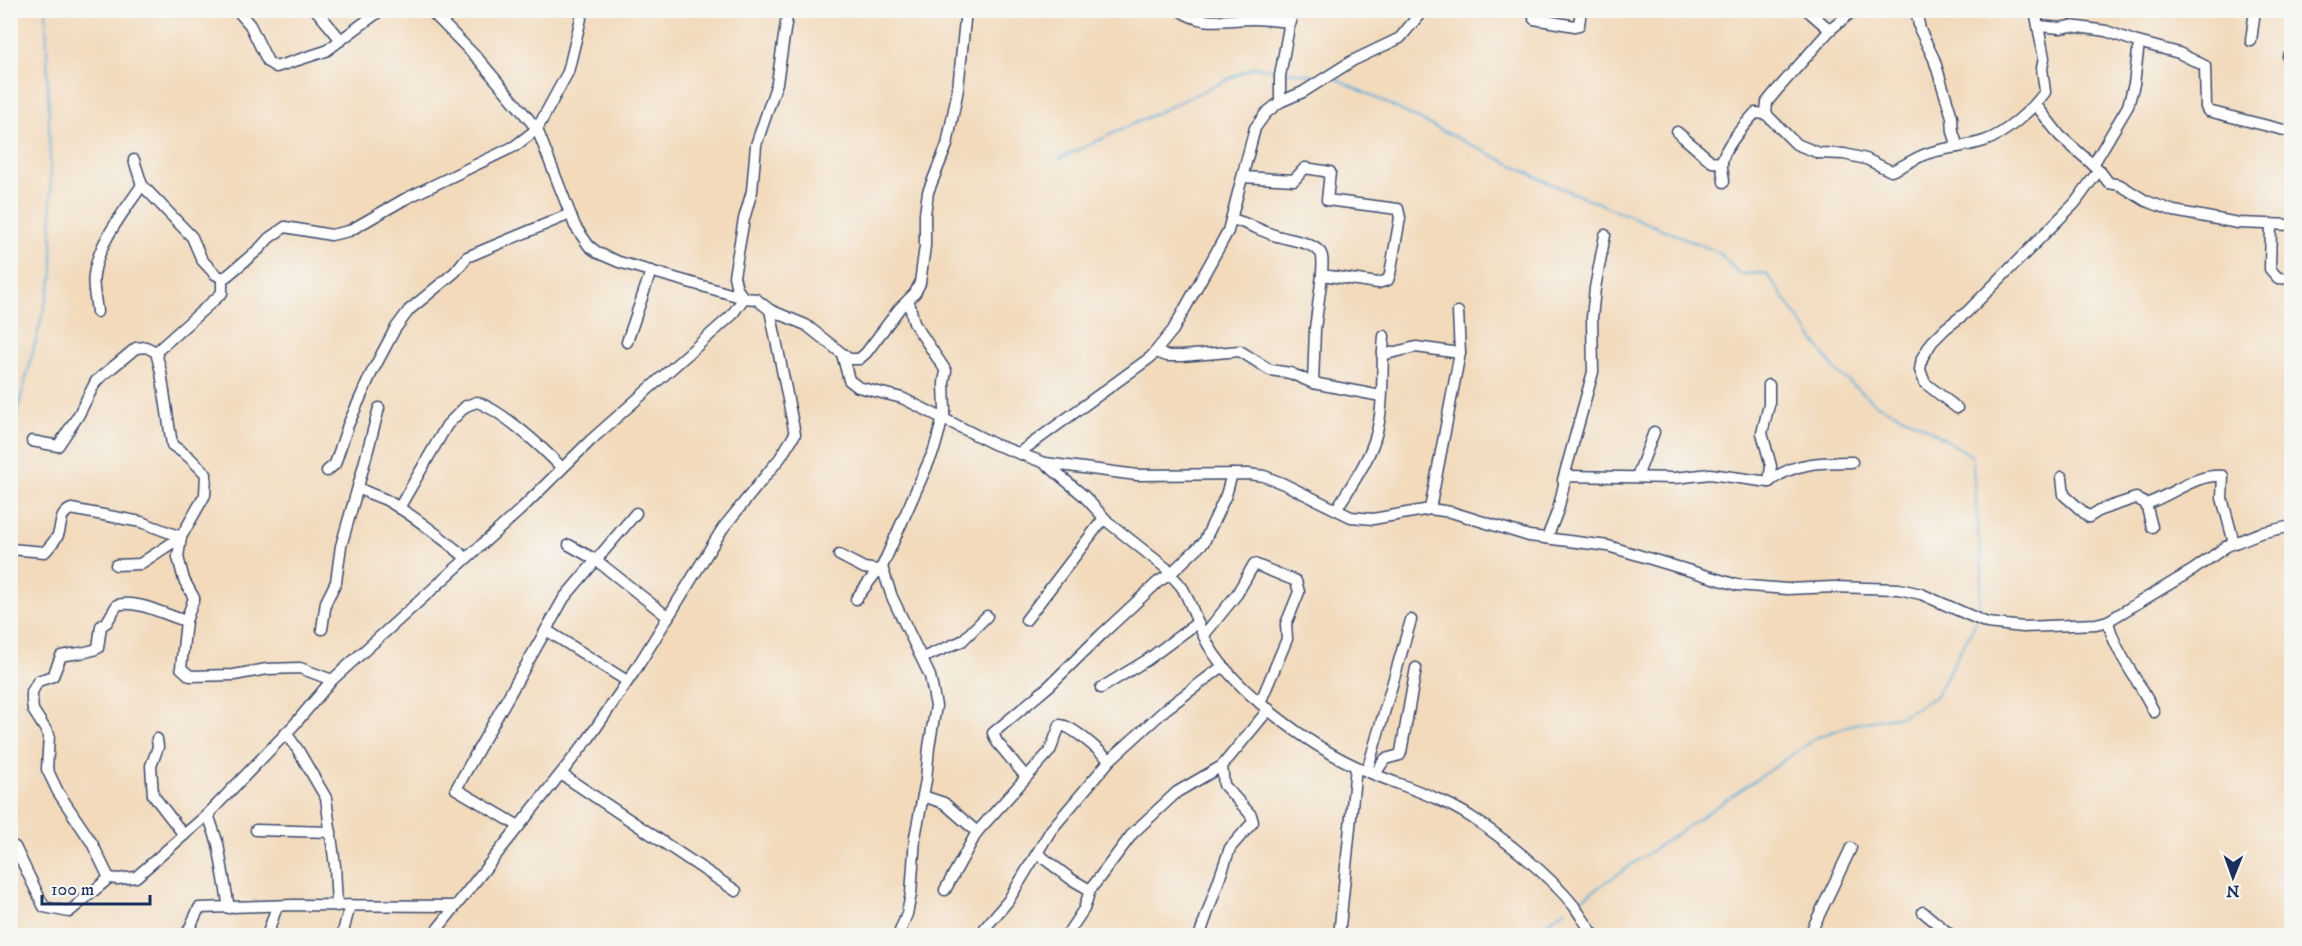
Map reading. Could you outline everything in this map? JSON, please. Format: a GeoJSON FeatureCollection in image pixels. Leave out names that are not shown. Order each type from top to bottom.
{"type":"FeatureCollection","features":[{"type":"Feature","properties":{"kind":"street"},"geometry":{"type":"LineString","coordinates":[[237,10],[250,25],[268,62],[276,67],[326,51],[381,10]]}},
{"type":"Feature","properties":{"kind":"street"},"geometry":{"type":"LineString","coordinates":[[316,10],[341,40]]}},
{"type":"Feature","properties":{"kind":"street"},"geometry":{"type":"LineString","coordinates":[[430,10],[480,61],[537,129],[581,238],[598,253],[651,272],[744,298],[756,299],[770,309],[806,325],[849,359],[860,359],[866,353],[899,309],[909,302],[920,283],[927,192],[947,145],[958,88],[966,10]]}},
{"type":"Feature","properties":{"kind":"street"},"geometry":{"type":"LineString","coordinates":[[222,278],[285,227],[331,235],[350,231],[405,199],[515,146],[537,129],[568,72],[583,10]]}},
{"type":"Feature","properties":{"kind":"street"},"geometry":{"type":"LineString","coordinates":[[744,298],[737,289],[734,276],[752,191],[756,145],[777,83],[788,10]]}},
{"type":"Feature","properties":{"kind":"street"},"geometry":{"type":"LineString","coordinates":[[1179,10],[1196,20],[1208,22],[1292,16],[1281,70],[1280,102]]}},
{"type":"Feature","properties":{"kind":"street"},"geometry":{"type":"LineString","coordinates":[[1019,453],[1156,352],[1173,330],[1220,249],[1232,219],[1255,128],[1266,113],[1280,102],[1303,92],[1352,61],[1393,43],[1409,29],[1423,10]]}},
{"type":"Feature","properties":{"kind":"street"},"geometry":{"type":"LineString","coordinates":[[1534,19],[1575,26],[1581,21],[1581,10]]}},
{"type":"Feature","properties":{"kind":"street"},"geometry":{"type":"LineString","coordinates":[[1807,10],[1830,30]]}},
{"type":"Feature","properties":{"kind":"street"},"geometry":{"type":"LineString","coordinates":[[1766,114],[1767,102],[1830,30],[1854,10]]}},
{"type":"Feature","properties":{"kind":"street"},"geometry":{"type":"LineString","coordinates":[[1916,10],[1920,30],[1934,59],[1952,117],[1953,132],[1958,147]]}},
{"type":"Feature","properties":{"kind":"street"},"geometry":{"type":"LineString","coordinates":[[1724,182],[1722,162],[1726,152],[1743,126],[1755,113],[1766,114],[1796,144],[1819,153],[1845,154],[1866,159],[1887,170],[1895,170],[1920,156],[1996,137],[2036,105],[2045,92],[2042,68],[2044,58],[2035,10]]}},
{"type":"Feature","properties":{"kind":"street"},"geometry":{"type":"LineString","coordinates":[[2251,41],[2255,10]]}},
{"type":"Feature","properties":{"kind":"street"},"geometry":{"type":"LineString","coordinates":[[2039,26],[2060,28],[2071,26],[2106,31],[2139,43],[2179,53],[2205,66],[2208,111],[2292,132]]}},
{"type":"Feature","properties":{"kind":"street"},"geometry":{"type":"LineString","coordinates":[[1958,408],[1925,383],[1920,370],[1922,358],[1939,335],[1967,312],[2075,202],[2096,168],[2128,106],[2134,84],[2139,43]]}},
{"type":"Feature","properties":{"kind":"street"},"geometry":{"type":"LineString","coordinates":[[2036,105],[2060,136],[2096,168],[2109,183],[2121,185],[2146,201],[2174,211],[2238,223],[2292,225]]}},
{"type":"Feature","properties":{"kind":"street"},"geometry":{"type":"LineString","coordinates":[[1677,132],[1712,162],[1722,162]]}},
{"type":"Feature","properties":{"kind":"street"},"geometry":{"type":"LineString","coordinates":[[134,160],[142,185],[192,237],[202,260],[222,278]]}},
{"type":"Feature","properties":{"kind":"street"},"geometry":{"type":"LineString","coordinates":[[1243,177],[1294,180],[1305,168],[1330,172],[1327,200],[1398,209],[1401,212],[1388,280],[1378,283],[1322,275]]}},
{"type":"Feature","properties":{"kind":"street"},"geometry":{"type":"LineString","coordinates":[[97,312],[93,275],[100,254],[110,233],[142,185]]}},
{"type":"Feature","properties":{"kind":"street"},"geometry":{"type":"LineString","coordinates":[[327,471],[335,464],[348,425],[376,363],[395,329],[409,310],[455,272],[467,257],[570,214]]}},
{"type":"Feature","properties":{"kind":"street"},"geometry":{"type":"LineString","coordinates":[[1232,219],[1255,226],[1273,235],[1304,243],[1322,255],[1313,383]]}},
{"type":"Feature","properties":{"kind":"street"},"geometry":{"type":"LineString","coordinates":[[2271,224],[2270,268],[2278,278],[2292,279]]}},
{"type":"Feature","properties":{"kind":"street"},"geometry":{"type":"LineString","coordinates":[[1547,538],[1593,372],[1594,288],[1605,234]]}},
{"type":"Feature","properties":{"kind":"street"},"geometry":{"type":"LineString","coordinates":[[627,342],[651,272]]}},
{"type":"Feature","properties":{"kind":"street"},"geometry":{"type":"LineString","coordinates":[[156,352],[222,293],[222,278]]}},
{"type":"Feature","properties":{"kind":"street"},"geometry":{"type":"LineString","coordinates":[[15,847],[44,907],[69,912],[109,878],[136,877],[208,814],[286,734],[332,680],[519,511],[591,440],[731,316],[744,298]]}},
{"type":"Feature","properties":{"kind":"street"},"geometry":{"type":"LineString","coordinates":[[856,599],[880,568],[927,467],[944,419],[946,371],[914,323],[909,302]]}},
{"type":"Feature","properties":{"kind":"street"},"geometry":{"type":"LineString","coordinates":[[432,936],[561,774],[627,681],[723,528],[780,458],[795,434],[770,309]]}},
{"type":"Feature","properties":{"kind":"street"},"geometry":{"type":"LineString","coordinates":[[1430,509],[1460,353],[1458,312]]}},
{"type":"Feature","properties":{"kind":"street"},"geometry":{"type":"LineString","coordinates":[[1336,510],[1360,470],[1376,435],[1381,396],[1384,336]]}},
{"type":"Feature","properties":{"kind":"street"},"geometry":{"type":"LineString","coordinates":[[32,441],[58,446],[78,416],[96,381],[136,348],[146,347],[156,352],[172,445],[189,457],[206,474],[204,495],[181,537],[178,557],[184,580],[194,598],[186,621],[181,668],[190,676],[234,675],[267,669],[300,668],[332,680]]}},
{"type":"Feature","properties":{"kind":"street"},"geometry":{"type":"LineString","coordinates":[[1382,355],[1416,347],[1460,353]]}},
{"type":"Feature","properties":{"kind":"street"},"geometry":{"type":"LineString","coordinates":[[1156,352],[1167,356],[1182,356],[1240,351],[1270,370],[1290,373],[1313,383],[1381,396]]}},
{"type":"Feature","properties":{"kind":"street"},"geometry":{"type":"LineString","coordinates":[[842,354],[849,380],[858,387],[902,398],[994,444],[1045,463],[1137,475],[1264,476],[1351,517],[1373,519],[1430,509],[1529,536],[1608,546],[1737,585],[1778,588],[1833,586],[1899,589],[1937,600],[1978,620],[2023,627],[2096,624],[2108,621],[2234,543],[2260,533],[2292,526]]}},
{"type":"Feature","properties":{"kind":"street"},"geometry":{"type":"LineString","coordinates":[[1769,385],[1768,405],[1762,433],[1771,466],[1769,482]]}},
{"type":"Feature","properties":{"kind":"street"},"geometry":{"type":"LineString","coordinates":[[399,508],[447,425],[466,406],[477,402],[487,406],[513,424],[542,447],[562,468]]}},
{"type":"Feature","properties":{"kind":"street"},"geometry":{"type":"LineString","coordinates":[[322,628],[326,602],[336,582],[341,546],[379,408]]}},
{"type":"Feature","properties":{"kind":"street"},"geometry":{"type":"LineString","coordinates":[[1637,477],[1654,432]]}},
{"type":"Feature","properties":{"kind":"street"},"geometry":{"type":"LineString","coordinates":[[1547,538],[1558,510],[1566,476],[1675,478],[1710,474],[1769,482],[1782,471],[1811,464],[1852,462]]}},
{"type":"Feature","properties":{"kind":"street"},"geometry":{"type":"LineString","coordinates":[[1045,463],[1084,496],[1104,518],[1166,568],[1169,575],[1181,585],[1208,645],[1233,679],[1264,706],[1336,756],[1366,771],[1447,804],[1489,829],[1539,870],[1574,907],[1583,930],[1596,936]]}},
{"type":"Feature","properties":{"kind":"street"},"geometry":{"type":"LineString","coordinates":[[1026,777],[997,742],[993,733],[1048,687],[1102,634],[1204,542],[1226,495],[1232,474]]}},
{"type":"Feature","properties":{"kind":"street"},"geometry":{"type":"LineString","coordinates":[[2146,504],[2196,479],[2211,475],[2223,476],[2222,498],[2234,543]]}},
{"type":"Feature","properties":{"kind":"street"},"geometry":{"type":"LineString","coordinates":[[2062,477],[2064,495],[2089,517],[2100,510],[2136,498],[2146,504],[2152,527]]}},
{"type":"Feature","properties":{"kind":"street"},"geometry":{"type":"LineString","coordinates":[[358,487],[399,508],[441,537],[466,558]]}},
{"type":"Feature","properties":{"kind":"street"},"geometry":{"type":"LineString","coordinates":[[10,549],[45,552],[57,537],[66,511],[71,509],[141,522],[181,537]]}},
{"type":"Feature","properties":{"kind":"street"},"geometry":{"type":"LineString","coordinates":[[519,826],[456,789],[488,737],[512,686],[564,598],[636,513]]}},
{"type":"Feature","properties":{"kind":"street"},"geometry":{"type":"LineString","coordinates":[[1026,620],[1104,518]]}},
{"type":"Feature","properties":{"kind":"street"},"geometry":{"type":"LineString","coordinates":[[116,565],[140,564],[181,537]]}},
{"type":"Feature","properties":{"kind":"street"},"geometry":{"type":"LineString","coordinates":[[569,545],[596,560],[668,617]]}},
{"type":"Feature","properties":{"kind":"street"},"geometry":{"type":"LineString","coordinates":[[839,555],[864,568],[880,568]]}},
{"type":"Feature","properties":{"kind":"street"},"geometry":{"type":"LineString","coordinates":[[1066,936],[1084,909],[1090,890],[1133,833],[1177,792],[1222,766],[1264,706],[1287,639],[1286,624],[1299,592],[1296,581],[1254,564],[1237,594],[1204,635]]}},
{"type":"Feature","properties":{"kind":"street"},"geometry":{"type":"LineString","coordinates":[[880,568],[922,658],[932,684],[936,706],[915,837],[911,894],[907,914],[898,936]]}},
{"type":"Feature","properties":{"kind":"street"},"geometry":{"type":"LineString","coordinates":[[109,878],[92,843],[58,792],[47,769],[49,735],[33,710],[32,692],[38,681],[53,676],[61,657],[73,653],[87,654],[98,648],[101,626],[107,622],[117,604],[127,602],[138,604],[186,621]]}},
{"type":"Feature","properties":{"kind":"street"},"geometry":{"type":"LineString","coordinates":[[922,658],[962,641],[987,616]]}},
{"type":"Feature","properties":{"kind":"street"},"geometry":{"type":"LineString","coordinates":[[1339,936],[1366,771],[1411,620]]}},
{"type":"Feature","properties":{"kind":"street"},"geometry":{"type":"LineString","coordinates":[[2108,621],[2119,650],[2154,712]]}},
{"type":"Feature","properties":{"kind":"street"},"geometry":{"type":"LineString","coordinates":[[1101,688],[1147,660],[1197,623]]}},
{"type":"Feature","properties":{"kind":"street"},"geometry":{"type":"LineString","coordinates":[[546,630],[627,681]]}},
{"type":"Feature","properties":{"kind":"street"},"geometry":{"type":"LineString","coordinates":[[985,928],[1008,901],[1051,830],[1110,760],[1166,709],[1223,666]]}},
{"type":"Feature","properties":{"kind":"street"},"geometry":{"type":"LineString","coordinates":[[1366,771],[1385,759],[1400,755],[1416,668]]}},
{"type":"Feature","properties":{"kind":"street"},"geometry":{"type":"LineString","coordinates":[[945,890],[977,832],[1050,751],[1060,725],[1072,730],[1110,760]]}},
{"type":"Feature","properties":{"kind":"street"},"geometry":{"type":"LineString","coordinates":[[286,734],[326,798],[337,906]]}},
{"type":"Feature","properties":{"kind":"street"},"geometry":{"type":"LineString","coordinates":[[157,740],[158,747],[151,766],[153,795],[184,835]]}},
{"type":"Feature","properties":{"kind":"street"},"geometry":{"type":"LineString","coordinates":[[1205,936],[1200,934],[1230,848],[1253,822],[1251,815],[1224,785],[1222,766]]}},
{"type":"Feature","properties":{"kind":"street"},"geometry":{"type":"LineString","coordinates":[[561,774],[736,891]]}},
{"type":"Feature","properties":{"kind":"street"},"geometry":{"type":"LineString","coordinates":[[923,796],[944,802],[977,832]]}},
{"type":"Feature","properties":{"kind":"street"},"geometry":{"type":"LineString","coordinates":[[208,814],[218,844],[229,908]]}},
{"type":"Feature","properties":{"kind":"street"},"geometry":{"type":"LineString","coordinates":[[256,830],[331,832]]}},
{"type":"Feature","properties":{"kind":"street"},"geometry":{"type":"LineString","coordinates":[[1809,936],[1851,848]]}},
{"type":"Feature","properties":{"kind":"street"},"geometry":{"type":"LineString","coordinates":[[1038,854],[1090,890]]}},
{"type":"Feature","properties":{"kind":"street"},"geometry":{"type":"LineString","coordinates":[[186,936],[199,908],[350,905],[454,906]]}},
{"type":"Feature","properties":{"kind":"street"},"geometry":{"type":"LineString","coordinates":[[342,936],[350,905]]}},
{"type":"Feature","properties":{"kind":"street"},"geometry":{"type":"LineString","coordinates":[[267,936],[277,906]]}},
{"type":"Feature","properties":{"kind":"street"},"geometry":{"type":"LineString","coordinates":[[1923,912],[1952,936]]}},
{"type":"Feature","properties":{"kind":"waterway"},"geometry":{"type":"LineString","coordinates":[[10,440],[53,274],[46,10]]}},
{"type":"Feature","properties":{"kind":"waterway"},"geometry":{"type":"LineString","coordinates":[[1059,159],[1254,67],[1279,70]]}},
{"type":"Feature","properties":{"kind":"waterway"},"geometry":{"type":"LineString","coordinates":[[1284,71],[1320,76]]}},
{"type":"Feature","properties":{"kind":"waterway"},"geometry":{"type":"LineString","coordinates":[[1335,78],[1549,183],[1718,252],[1740,274],[1766,273],[1836,371],[1877,405],[1920,424],[1972,456],[1982,573],[1978,616]]}},
{"type":"Feature","properties":{"kind":"waterway"},"geometry":{"type":"LineString","coordinates":[[1577,902],[1818,737],[1854,724],[1901,716],[1935,697],[1976,622]]}},
{"type":"Feature","properties":{"kind":"waterway"},"geometry":{"type":"LineString","coordinates":[[1528,936],[1566,909]]}}]}
